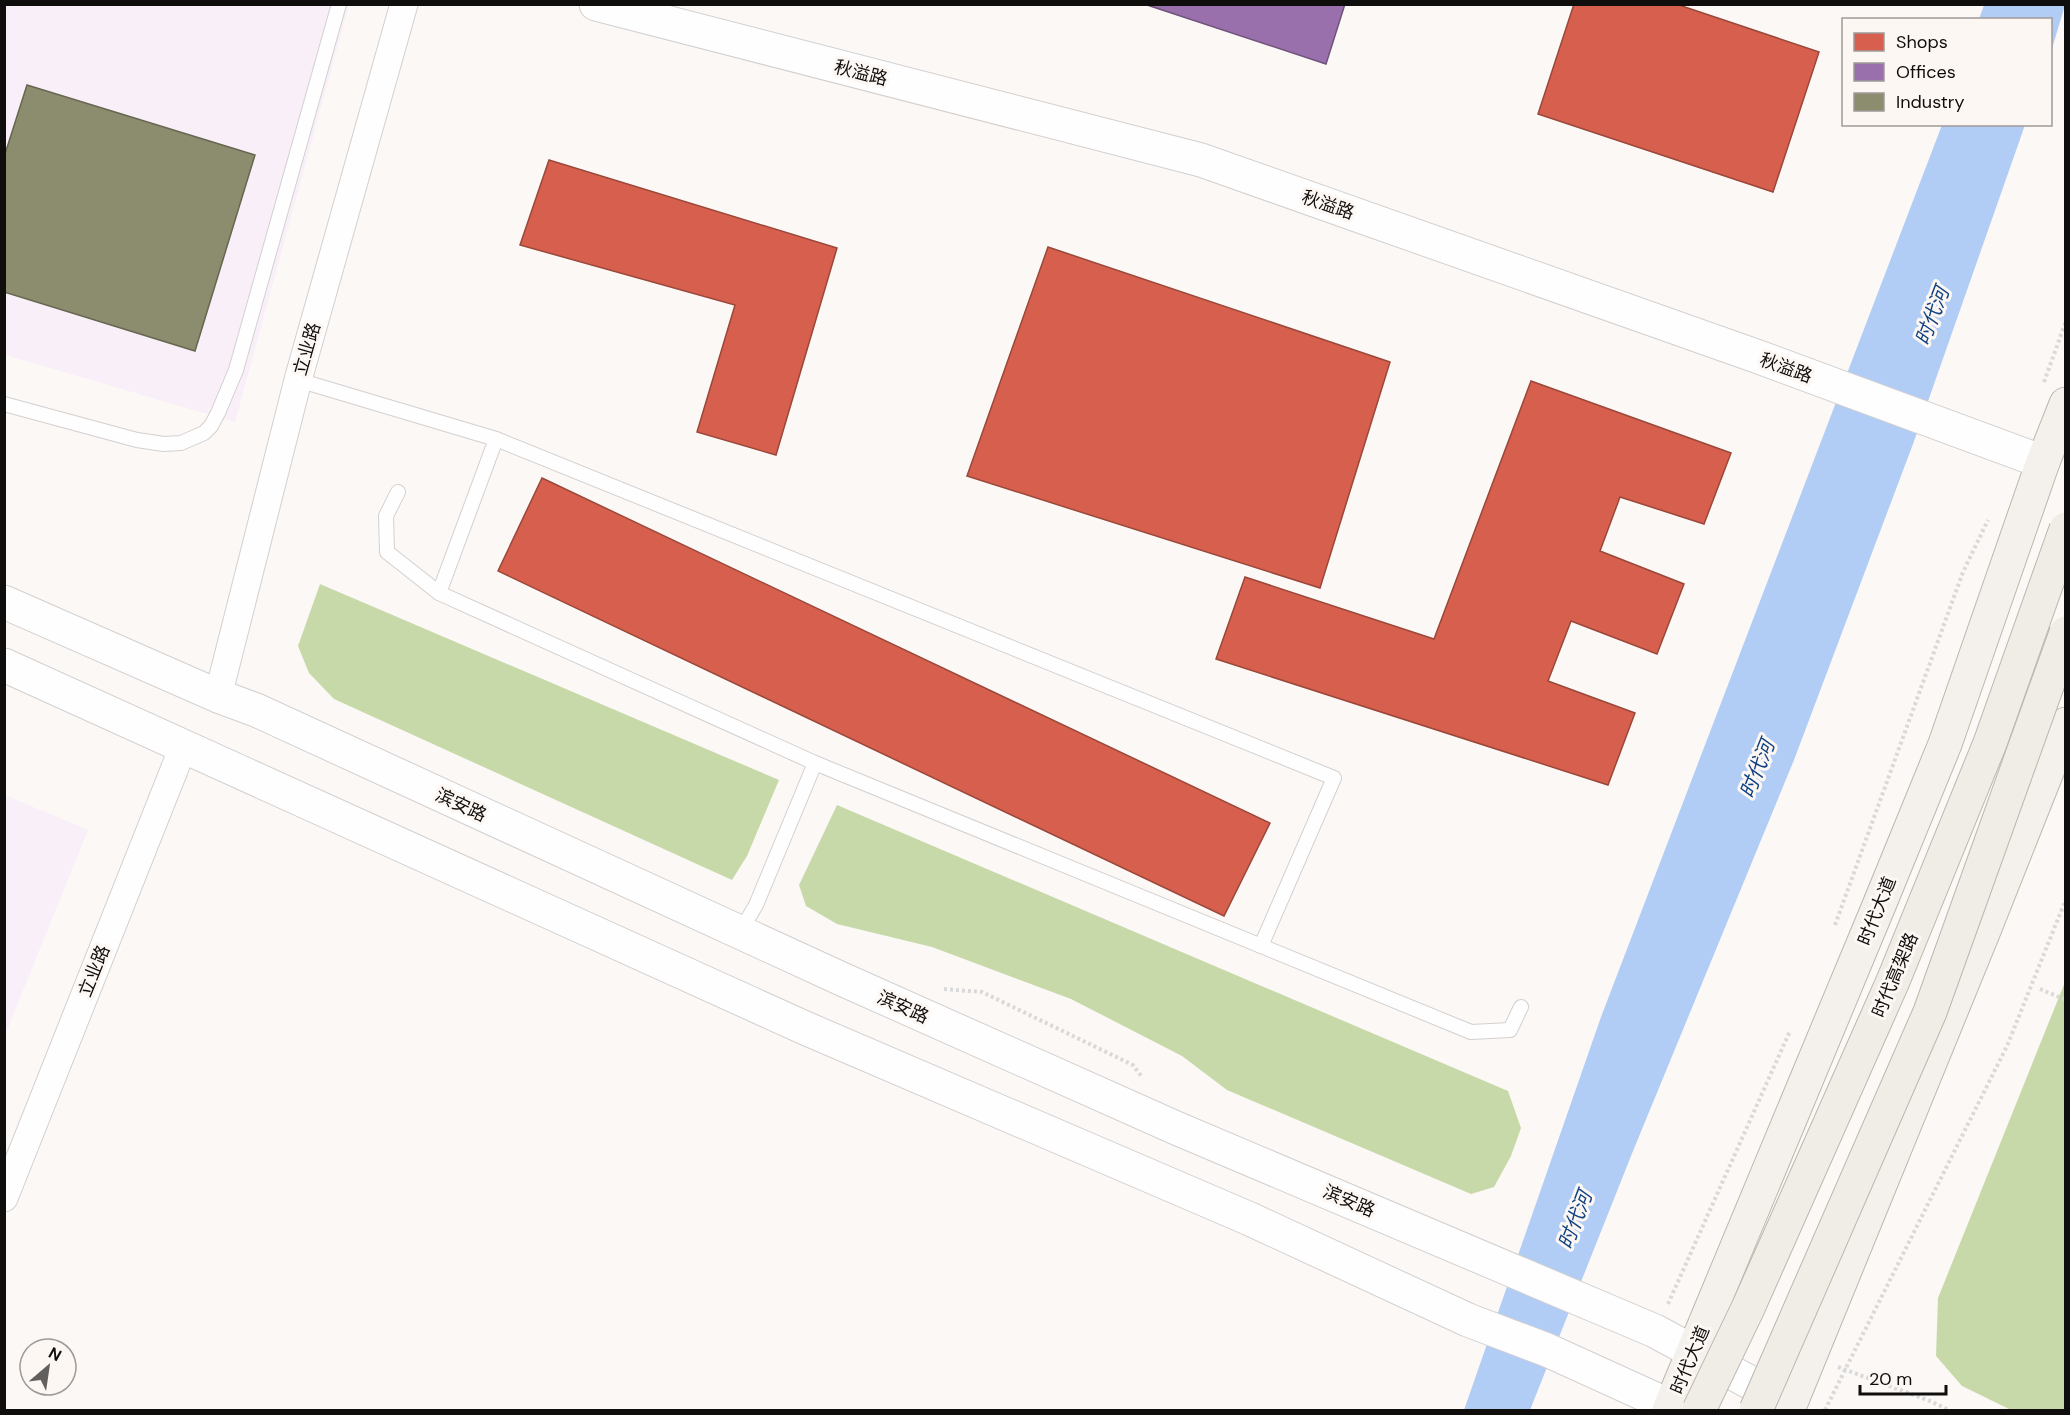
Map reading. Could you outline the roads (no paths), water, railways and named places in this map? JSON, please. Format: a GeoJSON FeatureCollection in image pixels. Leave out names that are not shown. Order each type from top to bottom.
{"type":"FeatureCollection","features":[{"type":"Feature","properties":{"kind":"highway","name":"时代高架路"},"geometry":{"type":"LineString","coordinates":[[1679,1409],[1748,1308],[1893,981],[1990,743],[2066,529]]}},
{"type":"Feature","properties":{"kind":"highway"},"geometry":{"type":"LineString","coordinates":[[1756,1410],[1930,1012],[2066,633]]}},
{"type":"Feature","properties":{"kind":"main road","name":"秋溢路"},"geometry":{"type":"LineString","coordinates":[[596,4],[1201,160],[1756,356],[2043,462]]}},
{"type":"Feature","properties":{"kind":"main road","name":"时代大道"},"geometry":{"type":"LineString","coordinates":[[1679,1409],[1693,1352],[1945,744],[2043,462],[2054,396]]}},
{"type":"Feature","properties":{"kind":"main road","name":"滨安路"},"geometry":{"type":"LineString","coordinates":[[4,602],[218,696],[267,715],[740,932],[1176,1128],[1655,1332],[1794,1408]]}},
{"type":"Feature","properties":{"kind":"main road"},"geometry":{"type":"LineString","coordinates":[[4,665],[805,1028],[1250,1219],[1468,1320],[1546,1350],[1679,1409]]}},
{"type":"Feature","properties":{"kind":"main road"},"geometry":{"type":"LineString","coordinates":[[1794,1408],[2066,724]]}},
{"type":"Feature","properties":{"kind":"street","name":"立业路"},"geometry":{"type":"LineString","coordinates":[[218,696],[298,380],[404,4]]}},
{"type":"Feature","properties":{"kind":"street","name":"立业路"},"geometry":{"type":"LineString","coordinates":[[4,1198],[184,745]]}},
{"type":"Feature","properties":{"kind":"lane"},"geometry":{"type":"LineString","coordinates":[[4,404],[137,440],[164,444],[181,443],[195,438],[211,426],[236,370],[339,4]]}},
{"type":"Feature","properties":{"kind":"lane"},"geometry":{"type":"LineString","coordinates":[[298,380],[496,440],[1334,778],[1261,946]]}},
{"type":"Feature","properties":{"kind":"lane"},"geometry":{"type":"LineString","coordinates":[[440,593],[496,440]]}},
{"type":"Feature","properties":{"kind":"lane"},"geometry":{"type":"LineString","coordinates":[[398,492],[386,516],[387,552],[440,593],[815,763],[1471,1032],[1510,1030],[1521,1007]]}},
{"type":"Feature","properties":{"kind":"lane"},"geometry":{"type":"LineString","coordinates":[[740,932],[756,905],[815,763]]}},
{"type":"Feature","properties":{"kind":"water"},"geometry":{"type":"Polygon","coordinates":[[[1984,5],[2065,5],[2052,49],[2052,18],[1979,18],[1984,5]]]}},
{"type":"Feature","properties":{"kind":"water","name":"时代河"},"geometry":{"type":"Polygon","coordinates":[[[1942,126],[2025,126],[1913,444],[1794,760],[1633,1151],[1530,1410],[1464,1410],[1601,1017],[1942,126]]]}}]}
